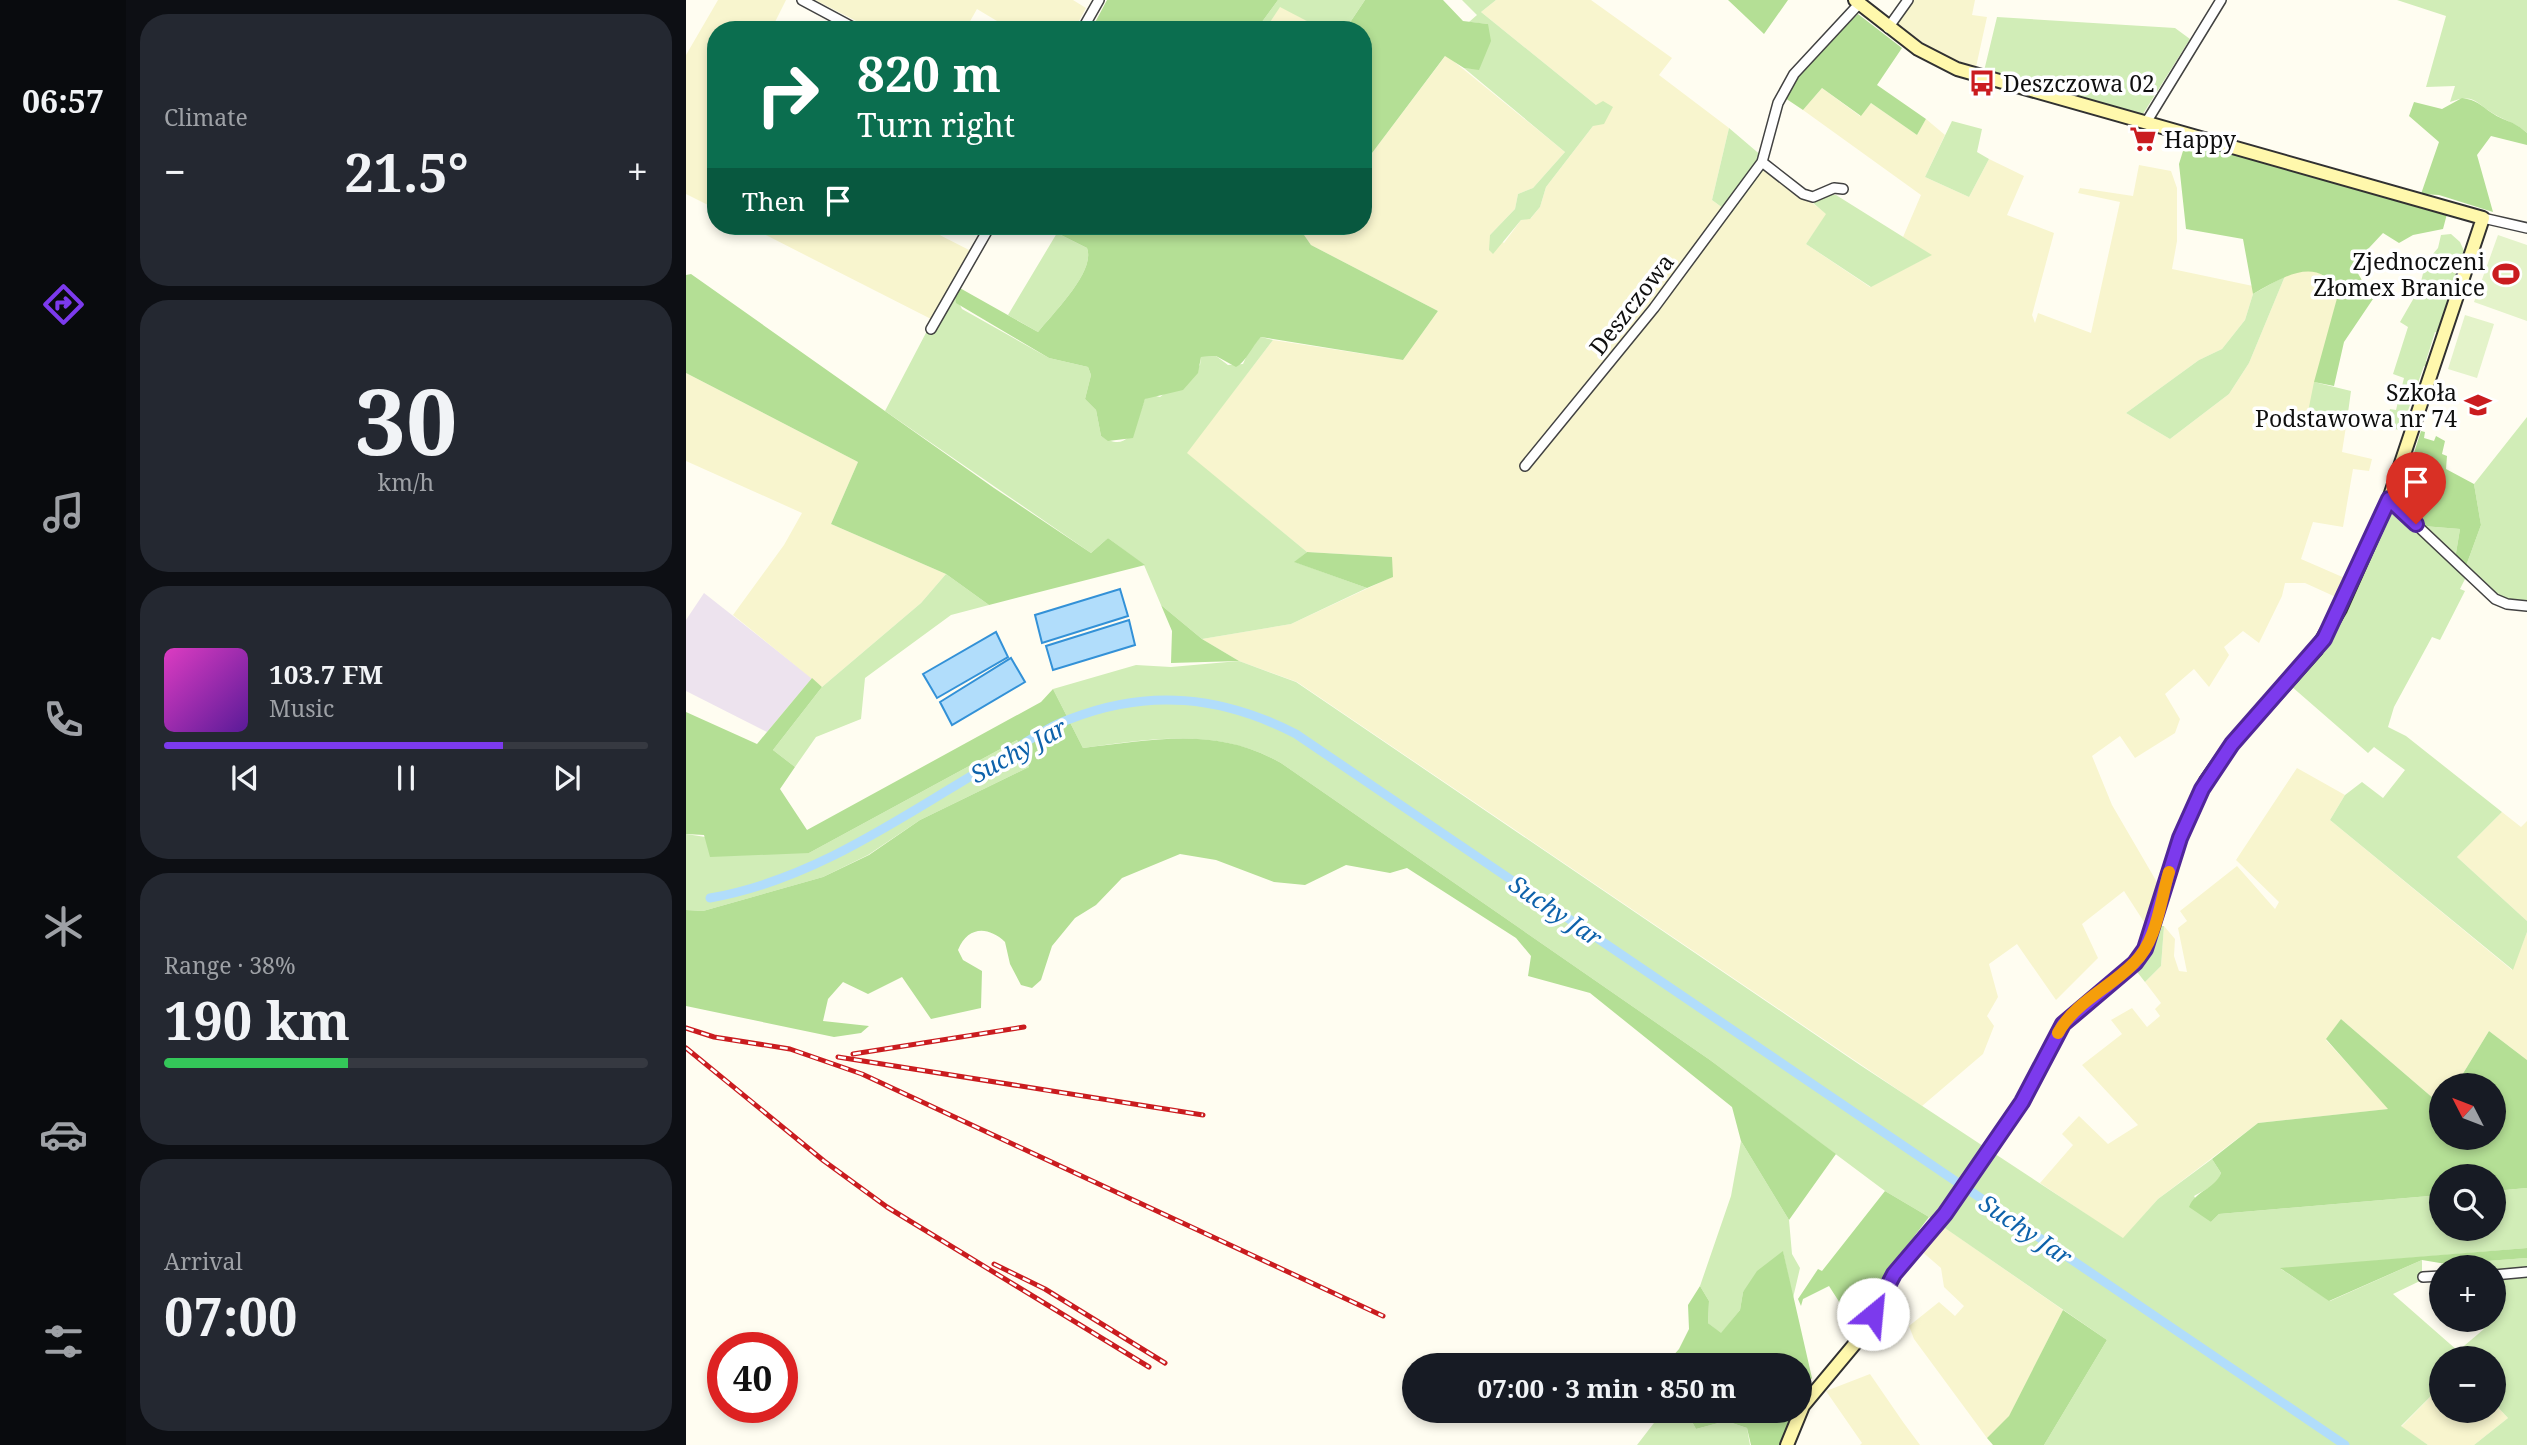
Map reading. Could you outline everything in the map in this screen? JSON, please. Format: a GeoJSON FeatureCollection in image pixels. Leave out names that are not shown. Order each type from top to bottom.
{"type":"FeatureCollection","features":[{"type":"Feature","properties":{"kind":"street"},"geometry":{"type":"LineString","coordinates":[[802,0],[841,21]]}},
{"type":"Feature","properties":{"kind":"street"},"geometry":{"type":"LineString","coordinates":[[1087,21],[1099,0]]}},
{"type":"Feature","properties":{"kind":"street"},"geometry":{"type":"LineString","coordinates":[[1888,28],[1908,0]]}},
{"type":"Feature","properties":{"kind":"street"},"geometry":{"type":"LineString","coordinates":[[2147,121],[2221,0]]}},
{"type":"Feature","properties":{"kind":"street"},"geometry":{"type":"LineString","coordinates":[[1857,2],[1888,28],[1956,69],[2483,218],[2527,228]]}},
{"type":"Feature","properties":{"kind":"street","name":"Deszczowa"},"geometry":{"type":"LineString","coordinates":[[1525,467],[1654,308],[1762,162],[1778,103],[1794,74],[1857,2]]}},
{"type":"Feature","properties":{"kind":"street"},"geometry":{"type":"LineString","coordinates":[[1762,162],[1803,194],[1814,197],[1834,188],[1843,188]]}},
{"type":"Feature","properties":{"kind":"street"},"geometry":{"type":"LineString","coordinates":[[1787,1445],[1803,1406],[1858,1340],[1894,1274],[1945,1214],[2022,1102],[2063,1024],[2135,963],[2145,949],[2180,838],[2202,789],[2232,744],[2324,639],[2389,499],[2483,218]]}},
{"type":"Feature","properties":{"kind":"street"},"geometry":{"type":"LineString","coordinates":[[931,329],[985,235]]}},
{"type":"Feature","properties":{"kind":"street"},"geometry":{"type":"LineString","coordinates":[[2389,499],[2493,598],[2507,604],[2527,606]]}},
{"type":"Feature","properties":{"kind":"street"},"geometry":{"type":"LineString","coordinates":[[2506,1274],[2527,1272]]}},
{"type":"Feature","properties":{"kind":"street"},"geometry":{"type":"LineString","coordinates":[[2423,1277],[2429,1277]]}},
{"type":"Feature","properties":{"kind":"shaded area"},"geometry":{"type":"Polygon","coordinates":[[[718,0],[786,0],[776,21],[707,21],[707,204],[686,194],[686,55],[718,0]]]}},
{"type":"Feature","properties":{"kind":"shaded area"},"geometry":{"type":"Polygon","coordinates":[[[815,0],[1073,0],[1086,8],[1079,21],[997,21],[977,9],[970,21],[856,21],[815,0]]]}},
{"type":"Feature","properties":{"kind":"shaded area"},"geometry":{"type":"Polygon","coordinates":[[[1496,0],[1591,0],[1672,58],[1659,75],[1729,128],[1712,200],[1731,214],[1765,168],[1827,214],[1806,244],[1870,287],[1931,255],[1903,237],[1921,195],[1803,110],[1822,88],[1860,116],[1871,103],[1917,135],[1926,119],[1945,135],[1925,177],[1969,197],[1989,159],[2024,176],[2007,215],[2054,233],[2032,315],[2035,323],[2038,313],[2091,333],[2120,202],[2078,193],[2080,188],[2133,196],[2139,165],[2171,171],[2177,188],[2177,241],[2172,269],[2253,286],[2253,294],[2245,320],[2222,349],[2199,360],[2126,413],[2170,439],[2229,394],[2249,363],[2285,276],[2303,269],[2316,271],[2334,283],[2339,291],[2309,412],[2347,420],[2342,452],[2372,459],[2369,471],[2353,469],[2343,527],[2313,522],[2301,559],[2347,579],[2338,598],[2305,583],[2285,583],[2282,596],[2259,643],[2243,631],[2224,647],[2229,655],[2209,687],[2194,669],[2165,694],[2180,719],[2175,733],[2135,758],[2120,736],[2092,756],[2112,805],[2158,884],[2146,925],[2124,891],[2082,924],[2098,958],[2056,1000],[2017,944],[1989,964],[1998,997],[1987,1016],[1994,1026],[1983,1054],[1922,1106],[1297,682],[1239,661],[1202,639],[1291,624],[1392,577],[1391,557],[1307,552],[1186,453],[1273,340],[1403,360],[1438,311],[1311,245],[1304,235],[1372,235],[1372,153],[1446,55],[1565,152],[1533,188],[1518,194],[1515,209],[1490,235],[1504,243],[1521,220],[1531,218],[1540,207],[1546,187],[1593,126],[1596,105],[1481,12],[1496,0]]]}},
{"type":"Feature","properties":{"kind":"shaded area"},"geometry":{"type":"Polygon","coordinates":[[[1904,0],[1975,0],[1972,15],[1987,17],[1976,67],[1946,57],[1890,22],[1904,0]]]}},
{"type":"Feature","properties":{"kind":"shaded area"},"geometry":{"type":"Polygon","coordinates":[[[1280,6],[1308,21],[1271,21],[1280,6]]]}},
{"type":"Feature","properties":{"kind":"shaded area"},"geometry":{"type":"Polygon","coordinates":[[[766,235],[940,235],[973,252],[931,319],[766,235]]]}},
{"type":"Feature","properties":{"kind":"shaded area"},"geometry":{"type":"Polygon","coordinates":[[[686,373],[858,462],[831,524],[946,574],[921,603],[822,687],[733,615],[784,545],[802,513],[686,461],[686,373]]]}},
{"type":"Feature","properties":{"kind":"shaded area"},"geometry":{"type":"Polygon","coordinates":[[[704,593],[812,678],[767,732],[686,691],[686,620],[704,593]]]}},
{"type":"Feature","properties":{"kind":"shaded area"},"geometry":{"type":"Polygon","coordinates":[[[2297,768],[2345,795],[2330,820],[2512,970],[2527,932],[2527,1060],[2489,1031],[2463,1073],[2429,1073],[2429,1095],[2341,1019],[2326,1040],[2389,1109],[2258,1123],[2158,1199],[2123,1239],[2040,1183],[2073,1145],[2062,1134],[2079,1116],[2108,1144],[2138,1125],[2082,1065],[2122,1034],[2111,1020],[2132,1008],[2147,1027],[2160,1016],[2155,1009],[2161,1003],[2145,982],[2161,966],[2164,926],[2175,939],[2174,956],[2179,971],[2187,972],[2178,928],[2187,921],[2180,911],[2237,866],[2275,909],[2279,902],[2236,860],[2297,768]]]}},
{"type":"Feature","properties":{"kind":"shaded area"},"geometry":{"type":"Polygon","coordinates":[[[2502,812],[2521,827],[2527,821],[2527,921],[2457,857],[2502,812]]]}},
{"type":"Feature","properties":{"kind":"shaded area"},"geometry":{"type":"Polygon","coordinates":[[[1941,1225],[2063,1310],[2009,1417],[1987,1438],[1914,1339],[1909,1326],[1939,1302],[1955,1316],[1964,1306],[1944,1287],[1941,1268],[1919,1249],[1941,1225]]]}},
{"type":"Feature","properties":{"kind":"shaded area"},"geometry":{"type":"Polygon","coordinates":[[[1870,1374],[1920,1445],[1860,1445],[1862,1443],[1826,1391],[1870,1374]]]}},
{"type":"Feature","properties":{"kind":"shaded area"},"geometry":{"type":"Polygon","coordinates":[[[2429,1398],[2429,1423],[2502,1423],[2474,1445],[2428,1445],[2401,1427],[2429,1398]]]}},
{"type":"Feature","properties":{"kind":"green space"},"geometry":{"type":"Polygon","coordinates":[[[1107,0],[1278,0],[1263,21],[1096,21],[1107,0]]]}},
{"type":"Feature","properties":{"kind":"green space"},"geometry":{"type":"Polygon","coordinates":[[[1278,0],[1365,0],[1351,21],[1307,21],[1280,7],[1271,21],[1263,21],[1278,0]]]}},
{"type":"Feature","properties":{"kind":"green space"},"geometry":{"type":"Polygon","coordinates":[[[1365,0],[1443,0],[1463,21],[1488,24],[1491,41],[1479,70],[1464,68],[1445,56],[1372,153],[1372,21],[1351,21],[1365,0]]]}},
{"type":"Feature","properties":{"kind":"green space"},"geometry":{"type":"Polygon","coordinates":[[[1462,0],[1496,0],[1481,12],[1596,105],[1603,101],[1613,107],[1604,124],[1593,126],[1546,187],[1540,207],[1530,219],[1521,220],[1493,254],[1489,250],[1490,235],[1515,209],[1518,194],[1533,188],[1565,152],[1464,68],[1479,69],[1488,24],[1469,22],[1477,15],[1462,0]]]}},
{"type":"Feature","properties":{"kind":"green space"},"geometry":{"type":"Polygon","coordinates":[[[1728,0],[1788,0],[1764,34],[1728,0]]]}},
{"type":"Feature","properties":{"kind":"green space"},"geometry":{"type":"Polygon","coordinates":[[[2397,0],[2527,0],[2527,133],[2474,100],[2458,99],[2450,102],[2455,86],[2426,87],[2446,16],[2397,0]]]}},
{"type":"Feature","properties":{"kind":"green space"},"geometry":{"type":"Polygon","coordinates":[[[1858,14],[1902,48],[1877,85],[1926,119],[1917,135],[1871,103],[1861,116],[1822,88],[1803,110],[1785,98],[1797,74],[1858,14]]]}},
{"type":"Feature","properties":{"kind":"green space"},"geometry":{"type":"Polygon","coordinates":[[[1997,17],[2175,28],[2190,39],[2143,114],[1984,71],[1997,17]]]}},
{"type":"Feature","properties":{"kind":"green space"},"geometry":{"type":"Polygon","coordinates":[[[2462,98],[2475,102],[2527,133],[2527,145],[2491,136],[2477,155],[2493,212],[2439,195],[2421,194],[2439,142],[2409,116],[2414,102],[2442,109],[2462,98]]]}},
{"type":"Feature","properties":{"kind":"green space"},"geometry":{"type":"Polygon","coordinates":[[[1952,121],[1982,129],[1977,152],[1989,159],[1969,197],[1925,177],[1952,121]]]}},
{"type":"Feature","properties":{"kind":"green space"},"geometry":{"type":"Polygon","coordinates":[[[1729,128],[1763,157],[1765,168],[1731,214],[1712,200],[1729,128]]]}},
{"type":"Feature","properties":{"kind":"green space"},"geometry":{"type":"Polygon","coordinates":[[[2186,141],[2447,214],[2443,229],[2413,235],[2399,243],[2383,233],[2353,265],[2373,299],[2344,342],[2334,386],[2314,382],[2339,291],[2330,280],[2309,271],[2287,276],[2253,294],[2243,239],[2186,229],[2179,164],[2186,141]]]}},
{"type":"Feature","properties":{"kind":"green space"},"geometry":{"type":"Polygon","coordinates":[[[1828,194],[1836,195],[1932,255],[1871,287],[1806,244],[1826,214],[1812,202],[1828,194]]]}},
{"type":"Feature","properties":{"kind":"green space"},"geometry":{"type":"Polygon","coordinates":[[[2451,234],[2460,242],[2465,253],[2440,333],[2435,332],[2426,361],[2430,363],[2429,367],[2424,366],[2401,430],[2385,428],[2390,409],[2396,410],[2404,378],[2393,374],[2408,327],[2400,322],[2419,289],[2426,262],[2438,248],[2441,235],[2451,234]]]}},
{"type":"Feature","properties":{"kind":"green space"},"geometry":{"type":"Polygon","coordinates":[[[1056,235],[1087,248],[1085,268],[1072,292],[1038,332],[1008,315],[1056,235]]]}},
{"type":"Feature","properties":{"kind":"green space"},"geometry":{"type":"Polygon","coordinates":[[[1061,235],[1304,235],[1311,245],[1438,311],[1403,360],[1261,337],[1236,367],[1216,356],[1201,357],[1198,373],[1183,390],[1145,399],[1133,438],[1108,441],[1101,436],[1096,410],[1085,399],[1091,375],[1088,367],[1049,358],[956,303],[955,295],[958,287],[1038,332],[1079,280],[1088,257],[1087,248],[1061,235]]]}},
{"type":"Feature","properties":{"kind":"green space","name":"Zjednoczeni Złomex Branice"},"geometry":{"type":"Polygon","coordinates":[[[2498,235],[2527,245],[2527,321],[2474,302],[2498,235]]]}},
{"type":"Feature","properties":{"kind":"green space"},"geometry":{"type":"Polygon","coordinates":[[[691,274],[994,488],[1091,553],[1108,538],[1145,565],[989,605],[946,574],[831,524],[858,462],[686,373],[686,275],[691,274]]]}},
{"type":"Feature","properties":{"kind":"green space"},"geometry":{"type":"Polygon","coordinates":[[[2285,276],[2249,363],[2229,394],[2170,439],[2126,413],[2199,360],[2222,349],[2245,320],[2253,294],[2285,276]]]}},
{"type":"Feature","properties":{"kind":"green space"},"geometry":{"type":"Polygon","coordinates":[[[955,295],[962,309],[1049,358],[1088,367],[1091,375],[1085,399],[1096,410],[1101,436],[1112,441],[1127,439],[1136,425],[1145,399],[1152,395],[1160,397],[1200,365],[1201,357],[1216,356],[1228,365],[1243,364],[1250,348],[1261,337],[1273,340],[1187,453],[1307,552],[1295,562],[1367,588],[1291,624],[1202,639],[1161,605],[1144,565],[1108,538],[1091,553],[885,411],[928,329],[955,295]]]}},
{"type":"Feature","properties":{"kind":"green space"},"geometry":{"type":"Polygon","coordinates":[[[2465,315],[2494,324],[2477,378],[2448,369],[2465,315]]]}},
{"type":"Feature","properties":{"kind":"green space"},"geometry":{"type":"Polygon","coordinates":[[[2314,382],[2351,391],[2347,420],[2308,412],[2314,382]]]}},
{"type":"Feature","properties":{"kind":"green space"},"geometry":{"type":"Polygon","coordinates":[[[2527,417],[2527,603],[2500,595],[2486,586],[2466,566],[2481,525],[2474,484],[2527,417]]]}},
{"type":"Feature","properties":{"kind":"green space"},"geometry":{"type":"Polygon","coordinates":[[[2421,431],[2425,432],[2424,438],[2434,441],[2436,436],[2445,441],[2442,454],[2447,456],[2446,469],[2474,484],[2481,525],[2466,566],[2455,559],[2460,529],[2423,526],[2399,500],[2421,431]]]}},
{"type":"Feature","properties":{"kind":"green space"},"geometry":{"type":"Polygon","coordinates":[[[2393,508],[2466,577],[2460,589],[2465,591],[2440,640],[2432,637],[2394,707],[2388,727],[2406,736],[2502,812],[2457,857],[2527,921],[2527,932],[2513,970],[2330,820],[2345,795],[2362,782],[2383,798],[2405,770],[2374,747],[2368,753],[2291,686],[2393,508]]]}},
{"type":"Feature","properties":{"kind":"green space"},"geometry":{"type":"Polygon","coordinates":[[[2423,526],[2460,529],[2455,559],[2423,526]]]}},
{"type":"Feature","properties":{"kind":"green space"},"geometry":{"type":"Polygon","coordinates":[[[1307,552],[1392,557],[1393,577],[1367,588],[1294,562],[1307,552]]]}},
{"type":"Feature","properties":{"kind":"green space"},"geometry":{"type":"Polygon","coordinates":[[[946,574],[989,605],[951,615],[865,678],[861,719],[816,737],[795,767],[773,750],[822,687],[921,603],[946,574]]]}},
{"type":"Feature","properties":{"kind":"green space"},"geometry":{"type":"Polygon","coordinates":[[[1161,605],[1202,639],[1239,661],[1171,663],[1172,631],[1161,605]]]}},
{"type":"Feature","properties":{"kind":"green space"},"geometry":{"type":"Polygon","coordinates":[[[1239,661],[1296,682],[1860,1065],[2123,1238],[2158,1199],[2212,1159],[2221,1173],[2216,1184],[2194,1196],[2211,1222],[2219,1214],[2429,1196],[2429,1241],[2506,1241],[2506,1190],[2527,1188],[2527,1248],[2281,1269],[2330,1301],[2422,1260],[2422,1280],[2393,1294],[2429,1326],[2429,1332],[2436,1332],[2452,1346],[2429,1346],[2429,1398],[2401,1426],[2428,1445],[2044,1445],[2107,1340],[1929,1217],[1885,1191],[1710,1060],[1281,763],[1233,744],[1209,740],[1160,739],[1083,748],[1053,689],[1136,665],[1171,667],[1239,661]]]}},
{"type":"Feature","properties":{"kind":"green space"},"geometry":{"type":"Polygon","coordinates":[[[812,678],[822,687],[773,750],[795,767],[780,789],[807,830],[1041,702],[1053,689],[1083,748],[1159,739],[1184,739],[1232,744],[1256,751],[1281,763],[1710,1060],[1836,1154],[1789,1220],[1741,1141],[1732,1107],[1590,993],[1528,976],[1531,956],[1516,938],[1407,868],[1390,873],[1346,865],[1305,885],[1274,882],[1216,860],[1180,854],[1122,878],[1096,905],[1075,918],[1052,946],[1041,980],[1032,988],[1021,985],[1010,964],[1005,942],[999,937],[985,931],[967,936],[958,950],[963,960],[982,971],[981,1008],[931,1019],[902,977],[868,994],[843,982],[828,999],[823,1021],[869,1026],[861,1033],[834,1037],[686,1006],[686,910],[703,911],[823,877],[869,855],[920,820],[1029,767],[1017,740],[809,853],[710,857],[704,835],[686,834],[686,712],[757,744],[812,678]]]}},
{"type":"Feature","properties":{"kind":"green space"},"geometry":{"type":"Polygon","coordinates":[[[1017,740],[1029,767],[920,820],[868,855],[823,877],[703,911],[686,910],[686,834],[809,853],[1017,740]]]}},
{"type":"Feature","properties":{"kind":"green space"},"geometry":{"type":"Polygon","coordinates":[[[2160,926],[2164,926],[2161,966],[2145,982],[2134,968],[2160,926]]]}},
{"type":"Feature","properties":{"kind":"green space"},"geometry":{"type":"Polygon","coordinates":[[[2341,1019],[2429,1095],[2429,1150],[2506,1150],[2506,1073],[2463,1073],[2489,1031],[2527,1060],[2527,1188],[2506,1190],[2506,1164],[2429,1164],[2429,1196],[2219,1214],[2211,1222],[2189,1207],[2221,1173],[2212,1159],[2258,1123],[2388,1109],[2326,1039],[2341,1019]]]}},
{"type":"Feature","properties":{"kind":"green space"},"geometry":{"type":"Polygon","coordinates":[[[1741,1141],[1789,1220],[1792,1254],[1800,1268],[1793,1298],[1783,1252],[1743,1292],[1740,1310],[1721,1334],[1708,1323],[1709,1301],[1700,1286],[1731,1196],[1741,1141]]]}},
{"type":"Feature","properties":{"kind":"green space"},"geometry":{"type":"Polygon","coordinates":[[[1885,1191],[1929,1217],[1886,1273],[1856,1328],[1829,1286],[1803,1299],[1801,1306],[1798,1299],[1818,1269],[1822,1271],[1885,1191]]]}},
{"type":"Feature","properties":{"kind":"green space"},"geometry":{"type":"Polygon","coordinates":[[[2527,1248],[2527,1258],[2506,1260],[2506,1255],[2441,1255],[2527,1248]]]}},
{"type":"Feature","properties":{"kind":"green space"},"geometry":{"type":"Polygon","coordinates":[[[1783,1251],[1806,1353],[1676,1353],[1689,1329],[1688,1305],[1700,1286],[1709,1301],[1708,1323],[1721,1333],[1740,1310],[1743,1292],[1757,1271],[1783,1251]]]}},
{"type":"Feature","properties":{"kind":"green space"},"geometry":{"type":"Polygon","coordinates":[[[2429,1256],[2429,1261],[2422,1260],[2329,1301],[2280,1268],[2429,1256]]]}},
{"type":"Feature","properties":{"kind":"green space"},"geometry":{"type":"Polygon","coordinates":[[[2527,1258],[2527,1270],[2506,1271],[2506,1259],[2527,1258]]]}},
{"type":"Feature","properties":{"kind":"green space"},"geometry":{"type":"Polygon","coordinates":[[[2527,1274],[2527,1445],[2474,1445],[2502,1423],[2506,1423],[2506,1346],[2464,1346],[2480,1332],[2506,1332],[2506,1276],[2527,1274]]]}},
{"type":"Feature","properties":{"kind":"green space"},"geometry":{"type":"Polygon","coordinates":[[[2063,1310],[2107,1340],[2044,1445],[1993,1445],[1987,1438],[2009,1416],[2063,1310]]]}},
{"type":"Feature","properties":{"kind":"green space"},"geometry":{"type":"Polygon","coordinates":[[[1654,1423],[1693,1423],[1696,1429],[1718,1423],[1732,1423],[1747,1428],[1750,1445],[1637,1445],[1654,1423]]]}},
{"type":"Feature","properties":{"kind":"green space"},"geometry":{"type":"Polygon","coordinates":[[[1693,1423],[1718,1423],[1696,1429],[1693,1423]]]}},
{"type":"Feature","properties":{"kind":"green space"},"geometry":{"type":"Polygon","coordinates":[[[1732,1423],[1788,1423],[1780,1445],[1751,1445],[1747,1428],[1732,1423]]]}},
{"type":"Feature","properties":{"kind":"water"},"geometry":{"type":"Polygon","coordinates":[[[1120,589],[1128,616],[1042,643],[1035,615],[1120,589]]]}},
{"type":"Feature","properties":{"kind":"water"},"geometry":{"type":"Polygon","coordinates":[[[1129,620],[1135,645],[1053,670],[1046,646],[1129,620]]]}},
{"type":"Feature","properties":{"kind":"water"},"geometry":{"type":"Polygon","coordinates":[[[996,632],[1008,657],[937,698],[923,674],[996,632]]]}},
{"type":"Feature","properties":{"kind":"water"},"geometry":{"type":"Polygon","coordinates":[[[1011,658],[1025,682],[952,725],[940,702],[1011,658]]]}},
{"type":"Feature","properties":{"kind":"waterway","name":"Suchy Jar"},"geometry":{"type":"LineString","coordinates":[[710,898],[749,889],[823,861],[894,823],[1041,733],[1070,719],[1099,709],[1157,700],[1213,704],[1241,711],[1296,734],[2345,1445]]}},
{"type":"Feature","properties":{"kind":"railway"},"geometry":{"type":"LineString","coordinates":[[853,1054],[1024,1027]]}},
{"type":"Feature","properties":{"kind":"railway"},"geometry":{"type":"LineString","coordinates":[[686,1028],[714,1037],[790,1049],[862,1074],[1383,1316]]}},
{"type":"Feature","properties":{"kind":"railway"},"geometry":{"type":"LineString","coordinates":[[686,1048],[824,1161],[887,1207],[1149,1367]]}},
{"type":"Feature","properties":{"kind":"railway"},"geometry":{"type":"LineString","coordinates":[[838,1057],[1203,1115]]}},
{"type":"Feature","properties":{"kind":"railway"},"geometry":{"type":"LineString","coordinates":[[994,1264],[1045,1289],[1165,1363]]}},
{"type":"Feature","properties":{"kind":"slow traffic"},"geometry":{"type":"LineString","coordinates":[[2058,1033],[2073,1012],[2135,963],[2145,949],[2169,872]]}},
{"type":"Feature","properties":{"kind":"place","name":"Deszczowa 02"},"geometry":{"type":"Point","coordinates":[1982,83]}},
{"type":"Feature","properties":{"kind":"place","name":"Happy"},"geometry":{"type":"Point","coordinates":[2143,139]}},
{"type":"Feature","properties":{"kind":"place","name":"Zjednoczeni Złomex Branice"},"geometry":{"type":"Point","coordinates":[2506,274]}},
{"type":"Feature","properties":{"kind":"place","name":"Szkoła Podstawowa nr 74"},"geometry":{"type":"Point","coordinates":[2478,405]}},
{"type":"Feature","properties":{"kind":"route"},"geometry":{"type":"LineString","coordinates":[[1873,1314],[1894,1274],[1945,1214],[2022,1102],[2063,1024],[2073,1012],[2135,963],[2145,949],[2180,838],[2202,789],[2232,744],[2324,639],[2389,499],[2416,524]]}}]}
